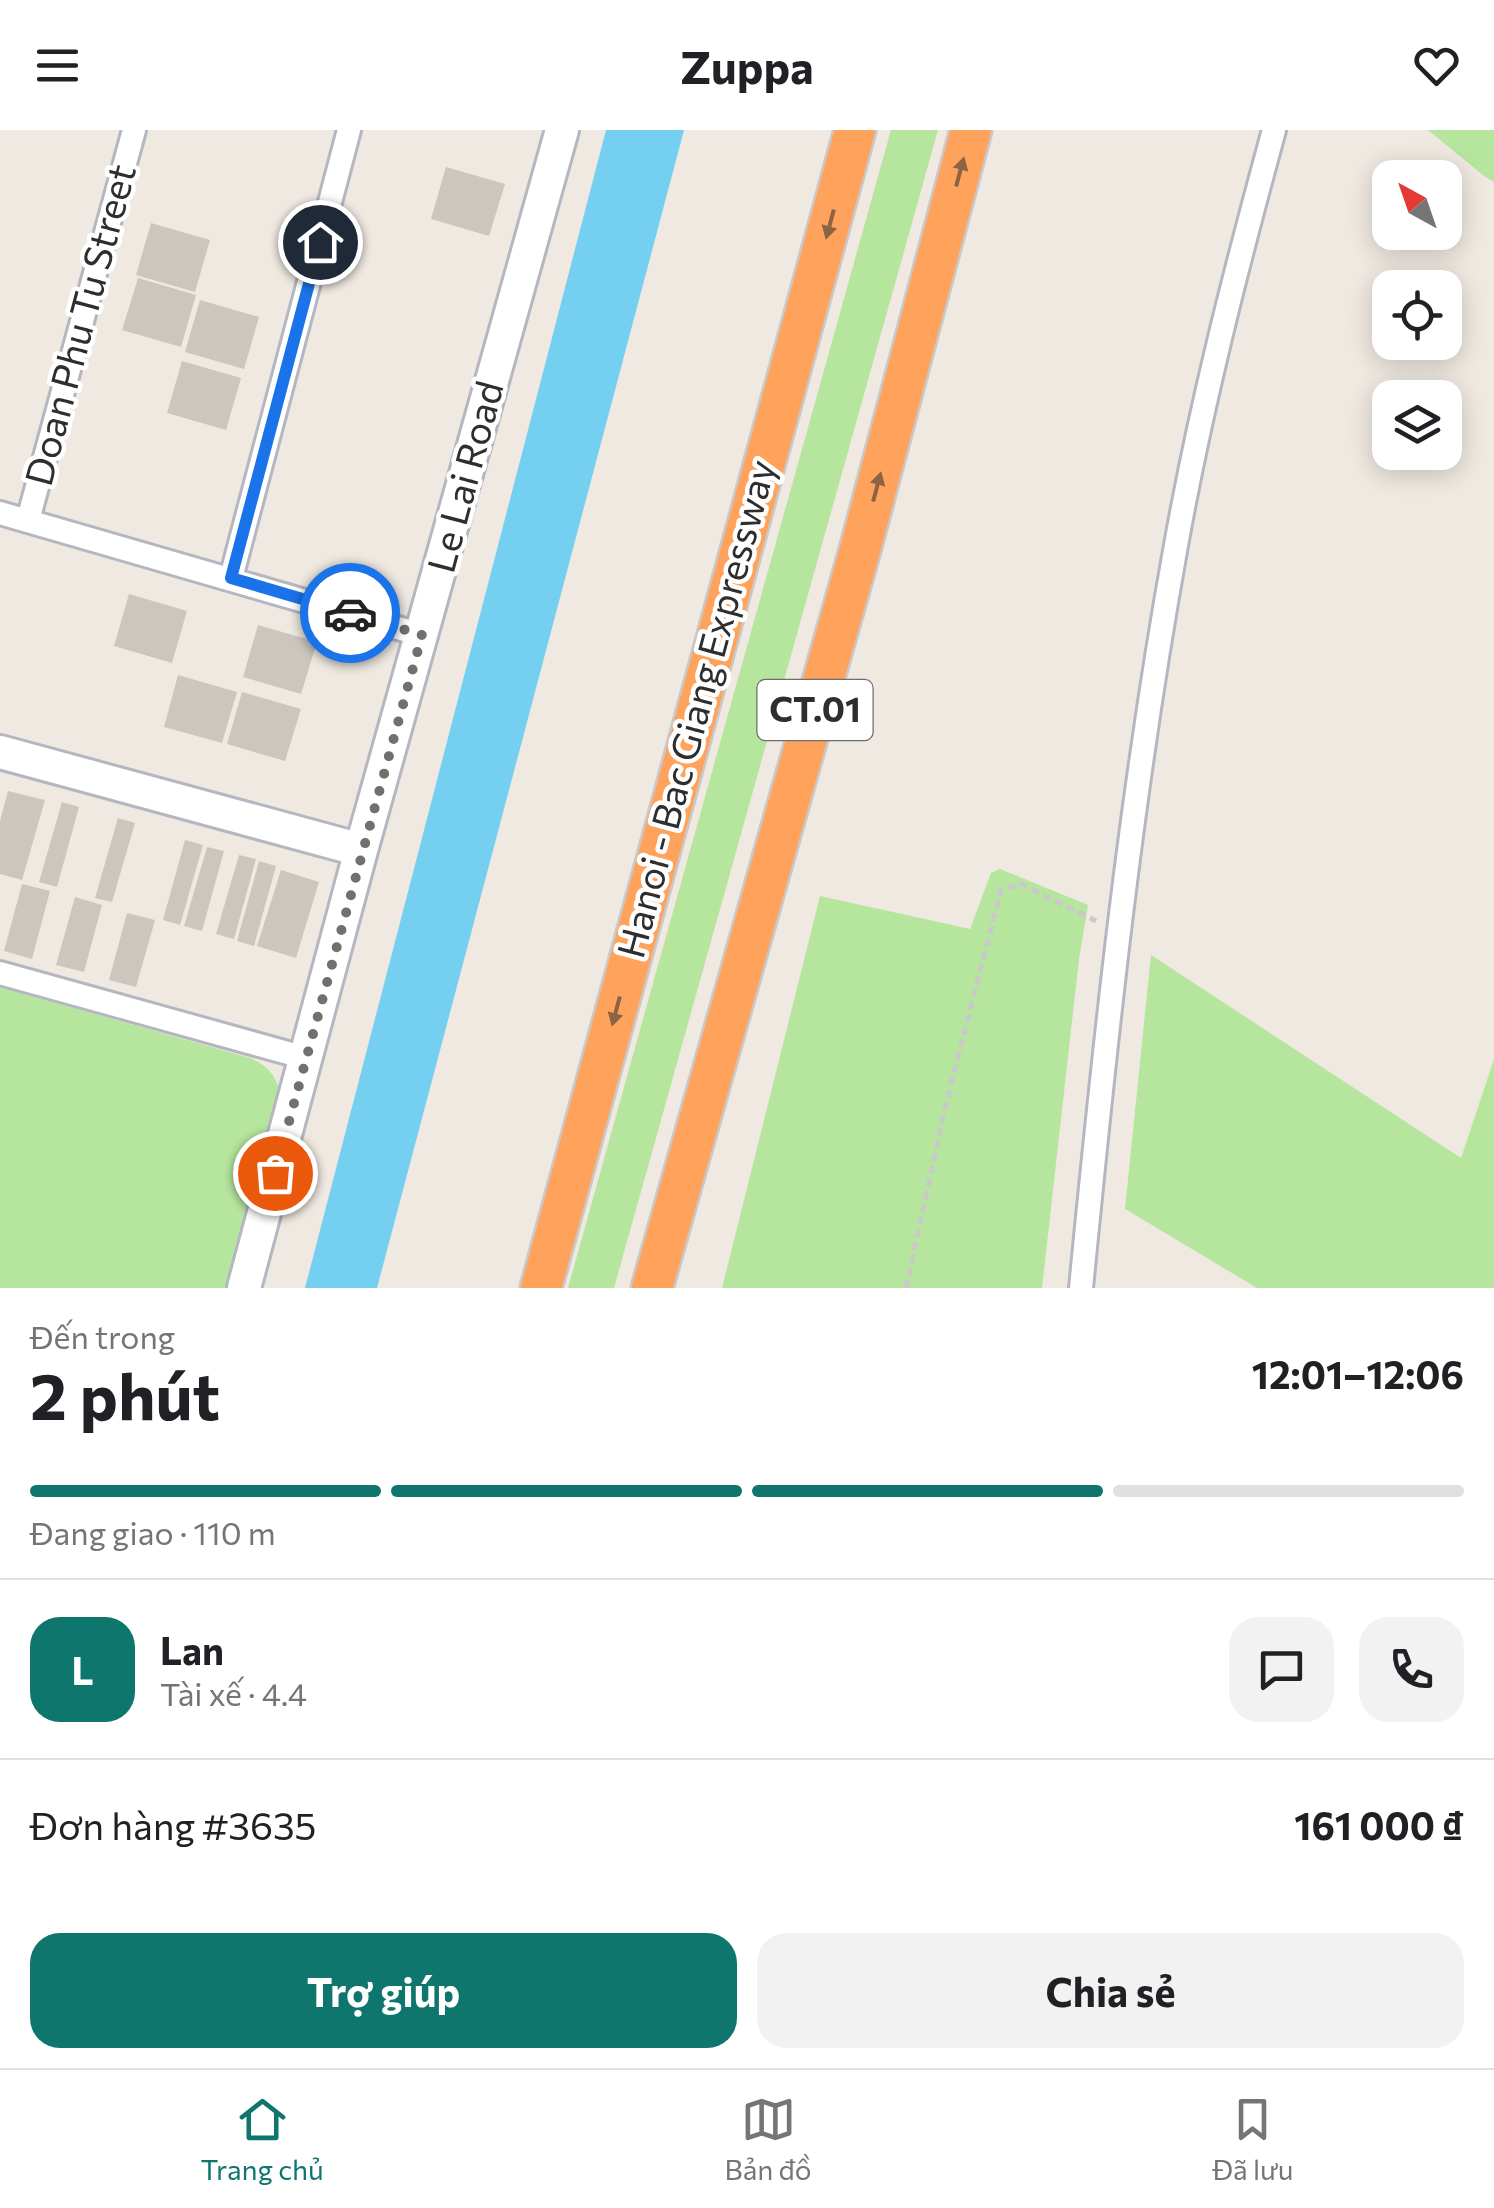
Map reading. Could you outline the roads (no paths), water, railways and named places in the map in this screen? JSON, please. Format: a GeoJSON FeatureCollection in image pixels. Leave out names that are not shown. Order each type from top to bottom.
{"type":"FeatureCollection","features":[{"type":"Feature","properties":{"kind":"highway","name":"Hanoi - Bac Giang Expressway"},"geometry":{"type":"LineString","coordinates":[[542,1284],[855,130]]}},
{"type":"Feature","properties":{"kind":"highway","name":"CT.01"},"geometry":{"type":"LineString","coordinates":[[652,1288],[860,550],[971,130]]}},
{"type":"Feature","properties":{"kind":"highway"},"geometry":{"type":"LineString","coordinates":[[678,1288],[746,1042],[834,694],[860,550]]}},
{"type":"Feature","properties":{"kind":"street","name":"Doan Phu Tu Street"},"geometry":{"type":"LineString","coordinates":[[28,520],[134,130]]}},
{"type":"Feature","properties":{"kind":"street"},"geometry":{"type":"LineString","coordinates":[[231,578],[349,130]]}},
{"type":"Feature","properties":{"kind":"street","name":"Le Lai Road"},"geometry":{"type":"LineString","coordinates":[[244,1288],[562,130]]}},
{"type":"Feature","properties":{"kind":"street"},"geometry":{"type":"LineString","coordinates":[[1080,1288],[1126,860],[1175,546],[1224,327],[1274,130]]}},
{"type":"Feature","properties":{"kind":"street"},"geometry":{"type":"LineString","coordinates":[[0,513],[422,635]]}},
{"type":"Feature","properties":{"kind":"street"},"geometry":{"type":"LineString","coordinates":[[0,752],[362,850]]}},
{"type":"Feature","properties":{"kind":"street"},"geometry":{"type":"LineString","coordinates":[[0,973],[306,1058]]}},
{"type":"Feature","properties":{"kind":"water"},"geometry":{"type":"Polygon","coordinates":[[[606,130],[684,130],[377,1288],[305,1288],[606,130]]]}}]}
